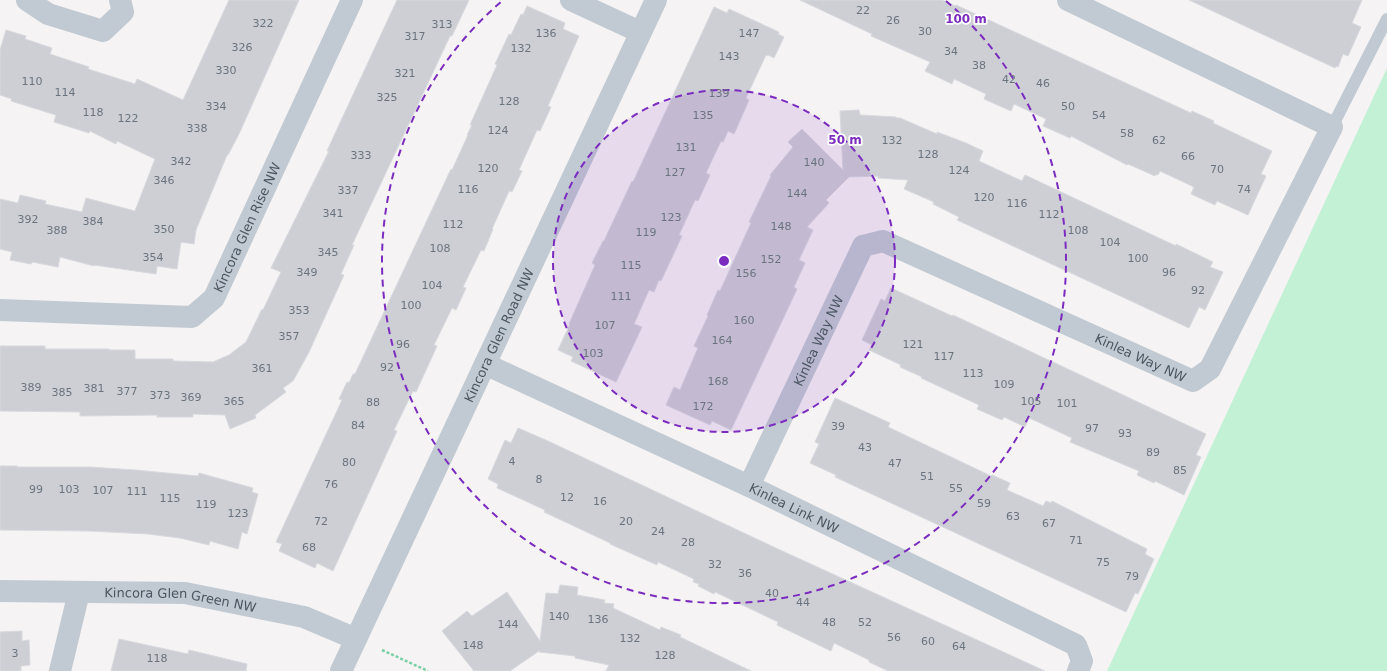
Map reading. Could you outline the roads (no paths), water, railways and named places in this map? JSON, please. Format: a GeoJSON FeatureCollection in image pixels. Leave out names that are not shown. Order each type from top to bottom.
{"type":"FeatureCollection","features":[{"type":"Feature","properties":{"kind":"street"},"geometry":{"type":"LineString","coordinates":[[27,0],[48,14],[103,31],[123,12],[120,0]]}},
{"type":"Feature","properties":{"kind":"street","name":"Kincora Glen Rise NW"},"geometry":{"type":"LineString","coordinates":[[0,310],[192,317],[214,298],[352,0]]}},
{"type":"Feature","properties":{"kind":"street"},"geometry":{"type":"LineString","coordinates":[[571,0],[640,32]]}},
{"type":"Feature","properties":{"kind":"street","name":"Kincora Glen Road NW"},"geometry":{"type":"LineString","coordinates":[[341,671],[656,0]]}},
{"type":"Feature","properties":{"kind":"street"},"geometry":{"type":"LineString","coordinates":[[1068,0],[1332,127]]}},
{"type":"Feature","properties":{"kind":"street","name":"Kinlea Way NW"},"geometry":{"type":"LineString","coordinates":[[749,486],[863,246],[883,241],[1193,381],[1210,369],[1332,127]]}},
{"type":"Feature","properties":{"kind":"street","name":"Kinlea Link NW"},"geometry":{"type":"LineString","coordinates":[[485,364],[749,486],[1076,645],[1082,661],[1078,671]]}},
{"type":"Feature","properties":{"kind":"street","name":"Kincora Glen Green NW"},"geometry":{"type":"LineString","coordinates":[[0,591],[185,593],[304,617],[356,639]]}},
{"type":"Feature","properties":{"kind":"street"},"geometry":{"type":"LineString","coordinates":[[60,671],[79,592]]}},
{"type":"Feature","properties":{"kind":"lane"},"geometry":{"type":"LineString","coordinates":[[1332,127],[1387,19]]}}]}
